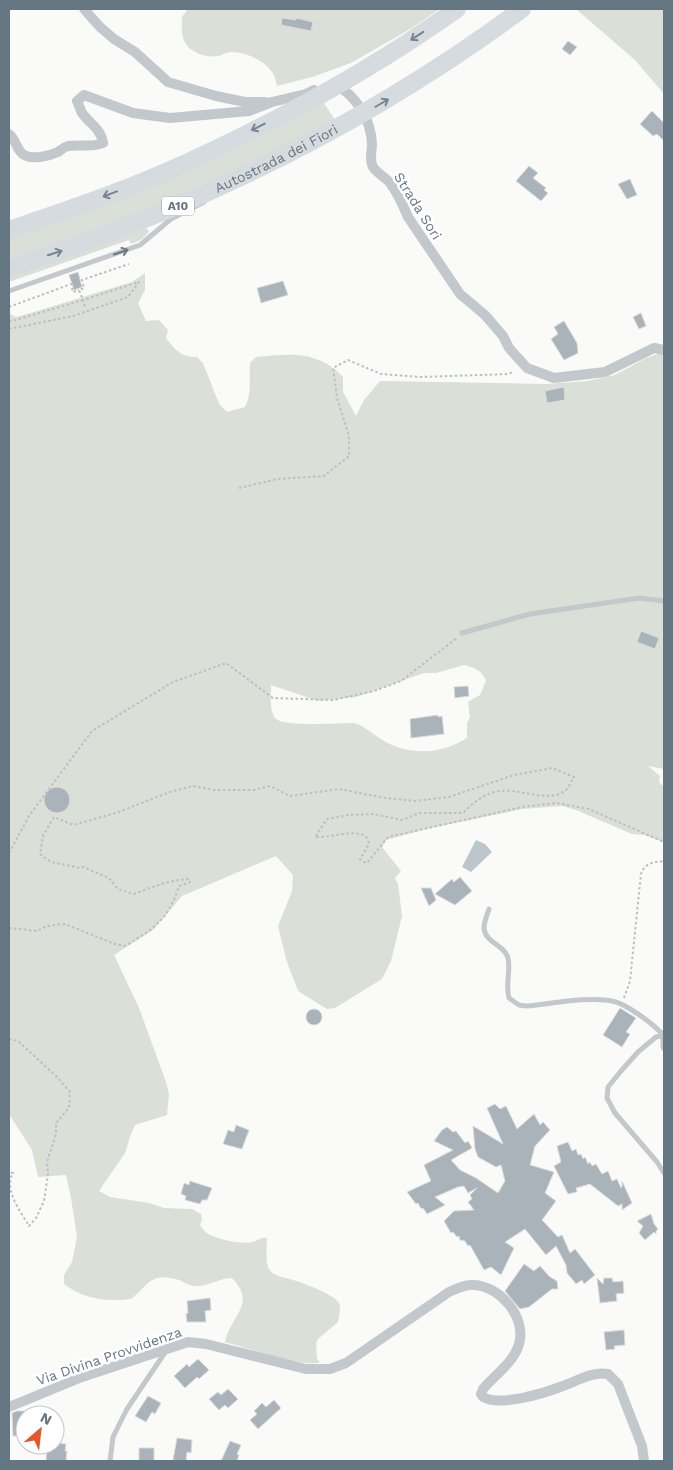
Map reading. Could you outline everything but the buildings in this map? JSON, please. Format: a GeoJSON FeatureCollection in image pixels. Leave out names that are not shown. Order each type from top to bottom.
{"type":"FeatureCollection","features":[{"type":"Feature","properties":{"kind":"highway"},"geometry":{"type":"LineString","coordinates":[[9,230],[165,172],[236,139],[372,65],[457,9]]}},
{"type":"Feature","properties":{"kind":"highway","name":"Autostrada dei Fiori"},"geometry":{"type":"LineString","coordinates":[[9,268],[139,223],[222,187],[340,128],[478,41],[522,9]]}},
{"type":"Feature","properties":{"kind":"street"},"geometry":{"type":"LineString","coordinates":[[84,9],[100,27],[114,39],[135,52],[168,82],[245,102],[272,102]]}},
{"type":"Feature","properties":{"kind":"street","name":"Strada Sori"},"geometry":{"type":"LineString","coordinates":[[9,134],[12,136],[18,149],[24,155],[32,158],[56,153],[67,146],[95,146],[103,143],[96,127],[82,113],[77,101],[84,95],[133,113],[170,118],[249,111],[272,102],[306,94],[323,85],[335,84],[354,99],[370,128],[372,142],[371,162],[373,167],[389,182],[403,203],[408,217],[418,233],[460,294],[485,315],[503,336],[508,348],[522,365],[554,378],[605,372],[654,348],[664,350]]}},
{"type":"Feature","properties":{"kind":"street","name":"Via Divina Provvidenza"},"geometry":{"type":"LineString","coordinates":[[9,1407],[82,1378],[188,1342],[199,1342],[306,1370],[330,1368],[346,1363],[449,1292],[463,1286],[478,1286],[497,1294],[508,1304],[520,1321],[521,1332],[520,1343],[516,1352],[482,1389],[481,1394],[483,1397],[493,1400],[510,1399],[555,1389],[596,1373],[608,1374],[618,1384],[642,1446],[644,1461]]}},
{"type":"Feature","properties":{"kind":"lane"},"geometry":{"type":"LineString","coordinates":[[9,291],[140,245],[172,219],[197,207],[222,187]]}},
{"type":"Feature","properties":{"kind":"lane"},"geometry":{"type":"LineString","coordinates":[[462,633],[530,614],[639,598],[664,601]]}},
{"type":"Feature","properties":{"kind":"lane"},"geometry":{"type":"LineString","coordinates":[[489,908],[484,930],[487,936],[505,952],[508,958],[507,990],[509,998],[513,1002],[526,1006],[610,1000],[622,1005],[657,1028],[664,1035],[664,1049]]}},
{"type":"Feature","properties":{"kind":"lane"},"geometry":{"type":"LineString","coordinates":[[664,1035],[656,1037],[638,1052],[608,1087],[607,1098],[615,1113],[658,1162],[664,1173]]}},
{"type":"Feature","properties":{"kind":"lane"},"geometry":{"type":"LineString","coordinates":[[110,1461],[113,1437],[128,1409],[168,1348]]}},
{"type":"Feature","properties":{"kind":"path"},"geometry":{"type":"LineString","coordinates":[[9,307],[71,284],[74,292],[84,288],[82,280],[129,264]]}},
{"type":"Feature","properties":{"kind":"path"},"geometry":{"type":"LineString","coordinates":[[9,322],[139,282],[128,297],[73,316],[9,329]]}},
{"type":"Feature","properties":{"kind":"path"},"geometry":{"type":"LineString","coordinates":[[79,290],[85,308]]}},
{"type":"Feature","properties":{"kind":"path"},"geometry":{"type":"LineString","coordinates":[[239,488],[278,479],[324,476],[349,456],[349,436],[337,398],[333,368],[348,360],[381,374],[421,378],[509,374],[522,365]]}},
{"type":"Feature","properties":{"kind":"path"},"geometry":{"type":"LineString","coordinates":[[9,853],[29,816],[92,731],[173,682],[226,663],[273,698],[333,700],[374,691],[401,681],[462,633]]}},
{"type":"Feature","properties":{"kind":"path"},"geometry":{"type":"LineString","coordinates":[[9,928],[37,931],[47,926],[65,924],[114,944],[125,946],[162,921],[174,902],[179,886],[190,882],[189,879],[158,884],[134,894],[118,889],[109,878],[83,867],[51,862],[40,854],[42,836],[54,817],[73,826],[108,816],[170,792],[193,786],[224,790],[253,790],[270,786],[290,796],[339,789],[385,798],[415,801],[450,797],[514,775],[552,768],[574,778],[566,790],[552,796],[496,791],[476,800],[463,813],[418,813],[402,820],[373,814],[346,815],[327,819],[315,836],[325,838],[333,834],[363,835],[367,838],[369,844],[360,859],[367,863],[388,837],[522,807],[556,802],[589,809],[664,842]]}},
{"type":"Feature","properties":{"kind":"path"},"geometry":{"type":"LineString","coordinates":[[9,844],[14,845]]}},
{"type":"Feature","properties":{"kind":"path"},"geometry":{"type":"LineString","coordinates":[[622,1005],[630,981],[641,874],[643,868],[650,862],[664,861]]}},
{"type":"Feature","properties":{"kind":"path"},"geometry":{"type":"LineString","coordinates":[[9,1039],[18,1041],[56,1076],[70,1092],[69,1108],[56,1123],[56,1134],[47,1162],[48,1174],[44,1201],[36,1218],[29,1226],[12,1195],[11,1176],[13,1173],[9,1172]]}},
{"type":"Feature","properties":{"kind":"shaded area"},"geometry":{"type":"Polygon","coordinates":[[[188,9],[440,9],[412,28],[351,63],[312,77],[277,86],[274,75],[269,68],[243,53],[231,52],[219,56],[207,56],[189,48],[183,38],[182,29],[182,17],[188,9]]]}},
{"type":"Feature","properties":{"kind":"shaded area"},"geometry":{"type":"Polygon","coordinates":[[[576,9],[664,9],[664,94],[635,60],[576,9]]]}},
{"type":"Feature","properties":{"kind":"shaded area"},"geometry":{"type":"Polygon","coordinates":[[[323,102],[336,121],[275,154],[125,219],[9,260],[9,237],[323,102]]]}},
{"type":"Feature","properties":{"kind":"shaded area"},"geometry":{"type":"Polygon","coordinates":[[[146,228],[149,231],[142,239],[134,243],[131,244],[129,240],[9,282],[9,276],[54,262],[146,228]]]}},
{"type":"Feature","properties":{"kind":"shaded area"},"geometry":{"type":"Polygon","coordinates":[[[145,273],[145,290],[138,303],[146,321],[159,320],[168,330],[166,338],[176,349],[187,356],[197,357],[203,363],[219,404],[227,412],[245,407],[249,391],[250,363],[256,357],[292,355],[313,358],[323,362],[343,377],[343,392],[356,416],[364,400],[380,381],[547,384],[588,381],[615,375],[646,358],[664,352],[664,769],[648,766],[660,776],[659,782],[664,787],[664,842],[644,835],[632,834],[562,806],[523,809],[426,829],[386,840],[382,847],[401,871],[395,878],[398,884],[402,916],[391,961],[382,979],[335,1008],[327,1009],[298,991],[287,962],[278,926],[292,891],[293,875],[276,856],[182,896],[153,930],[114,955],[139,1008],[169,1094],[167,1115],[135,1125],[125,1153],[99,1191],[110,1197],[149,1203],[164,1208],[192,1209],[201,1214],[200,1225],[208,1234],[223,1240],[248,1243],[267,1238],[267,1262],[269,1269],[273,1273],[324,1292],[339,1303],[338,1322],[318,1339],[316,1343],[317,1359],[320,1362],[289,1360],[225,1342],[242,1303],[239,1287],[232,1278],[195,1286],[179,1280],[162,1277],[156,1278],[146,1284],[131,1299],[122,1300],[104,1300],[87,1296],[64,1284],[64,1275],[72,1262],[77,1237],[66,1175],[38,1177],[32,1150],[9,1114],[9,313],[16,317],[24,315],[132,282],[145,273]],[[464,665],[436,673],[424,673],[356,697],[318,701],[271,685],[272,712],[276,719],[290,723],[358,724],[391,745],[413,751],[446,748],[467,738],[467,723],[470,717],[468,702],[480,695],[486,681],[475,668],[464,665]]]}},
{"type":"Feature","properties":{"kind":"shaded area"},"geometry":{"type":"Polygon","coordinates":[[[476,840],[485,844],[492,852],[471,872],[462,867],[476,840]]]}}]}
